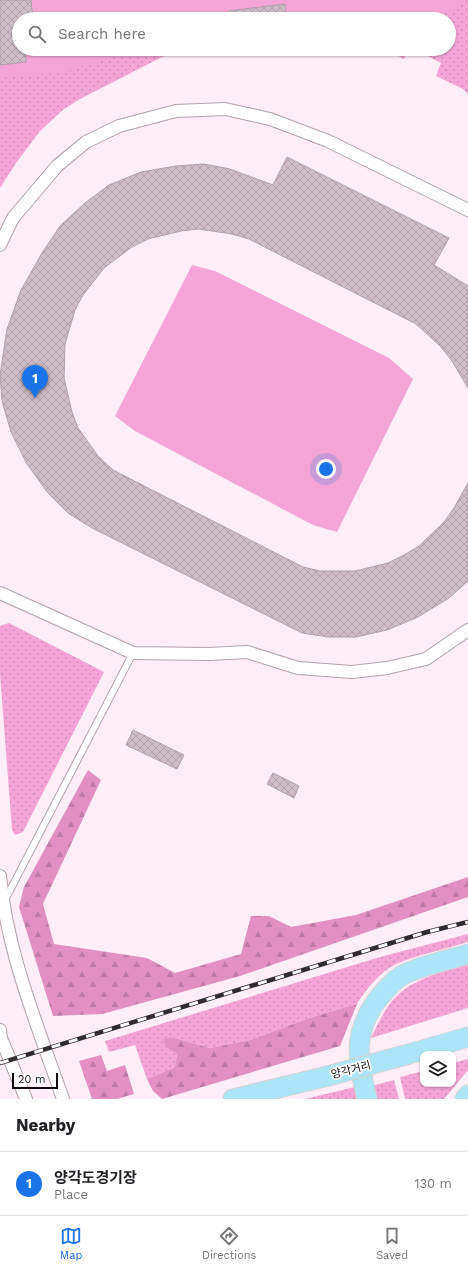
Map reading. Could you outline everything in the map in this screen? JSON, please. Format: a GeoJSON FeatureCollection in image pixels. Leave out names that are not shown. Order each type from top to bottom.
{"type":"FeatureCollection","features":[{"type":"Feature","properties":{"kind":"main road"},"geometry":{"type":"LineString","coordinates":[[367,1099],[358,1049],[362,1026],[370,1010],[384,991],[401,976],[468,954]]}},
{"type":"Feature","properties":{"kind":"main road","name":"양각거리"},"geometry":{"type":"LineString","coordinates":[[233,1099],[328,1076],[468,1037]]}},
{"type":"Feature","properties":{"kind":"main road"},"geometry":{"type":"LineString","coordinates":[[464,1099],[468,1095]]}},
{"type":"Feature","properties":{"kind":"street"},"geometry":{"type":"LineString","coordinates":[[0,245],[13,218],[57,166],[86,142],[119,126],[176,110],[225,109],[270,119],[328,141],[468,210]]}},
{"type":"Feature","properties":{"kind":"street"},"geometry":{"type":"LineString","coordinates":[[0,593],[133,653],[209,654],[247,652],[298,668],[352,672],[387,668],[426,658],[468,630]]}},
{"type":"Feature","properties":{"kind":"street"},"geometry":{"type":"LineString","coordinates":[[0,876],[2,905],[23,982],[63,1099]]}},
{"type":"Feature","properties":{"kind":"street"},"geometry":{"type":"LineString","coordinates":[[0,1030],[1,1038],[26,1099]]}},
{"type":"Feature","properties":{"kind":"lane"},"geometry":{"type":"LineString","coordinates":[[2,905],[133,653]]}},
{"type":"Feature","properties":{"kind":"shaded area"},"geometry":{"type":"Polygon","coordinates":[[[0,0],[461,0],[455,10],[437,12],[12,12],[12,56],[114,56],[64,72],[0,78],[0,0]]]}},
{"type":"Feature","properties":{"kind":"shaded area"},"geometry":{"type":"Polygon","coordinates":[[[334,0],[468,0],[468,94],[463,89],[436,76],[441,63],[428,56],[456,56],[456,12],[302,12],[334,0]]]}},
{"type":"Feature","properties":{"kind":"shaded area"},"geometry":{"type":"Polygon","coordinates":[[[39,56],[167,56],[162,57],[80,99],[64,109],[40,131],[16,163],[0,188],[0,73],[39,56]]]}},
{"type":"Feature","properties":{"kind":"shaded area"},"geometry":{"type":"Polygon","coordinates":[[[398,56],[406,56],[404,59],[398,56]]]}},
{"type":"Feature","properties":{"kind":"shaded area"},"geometry":{"type":"Polygon","coordinates":[[[192,265],[215,271],[389,358],[413,379],[337,532],[313,525],[135,431],[115,416],[192,265]]]}},
{"type":"Feature","properties":{"kind":"shaded area"},"geometry":{"type":"Polygon","coordinates":[[[9,623],[104,672],[23,832],[15,835],[12,830],[0,674],[0,626],[9,623]]]}},
{"type":"Feature","properties":{"kind":"shaded area"},"geometry":{"type":"Polygon","coordinates":[[[468,934],[468,942],[413,958],[390,967],[374,981],[357,1004],[312,1017],[250,1040],[210,1048],[171,1037],[163,1039],[165,1047],[177,1054],[175,1067],[147,1079],[135,1045],[109,1052],[105,1041],[380,957],[468,934]]]}},
{"type":"Feature","properties":{"kind":"shaded area"},"geometry":{"type":"Polygon","coordinates":[[[468,964],[468,1008],[371,1038],[389,1005],[405,989],[435,974],[468,964]]]}},
{"type":"Feature","properties":{"kind":"shaded area"},"geometry":{"type":"Polygon","coordinates":[[[468,1059],[468,1070],[456,1084],[456,1062],[468,1059]]]}},
{"type":"Feature","properties":{"kind":"shaded area"},"geometry":{"type":"Polygon","coordinates":[[[420,1072],[420,1087],[454,1087],[444,1099],[405,1099],[400,1077],[420,1072]]]}},
{"type":"Feature","properties":{"kind":"shaded area"},"geometry":{"type":"Polygon","coordinates":[[[394,1080],[399,1099],[376,1099],[372,1086],[394,1080]]]}},
{"type":"Feature","properties":{"kind":"shaded area"},"geometry":{"type":"Polygon","coordinates":[[[355,1087],[358,1099],[305,1099],[355,1087]]]}},
{"type":"Feature","properties":{"kind":"green space"},"geometry":{"type":"Polygon","coordinates":[[[88,770],[101,780],[43,904],[54,944],[147,958],[175,973],[241,954],[251,916],[269,916],[291,927],[356,915],[468,877],[468,897],[240,976],[102,1014],[53,1016],[19,907],[24,887],[88,770]]]}},
{"type":"Feature","properties":{"kind":"green space"},"geometry":{"type":"Polygon","coordinates":[[[357,1004],[340,1046],[162,1099],[153,1091],[147,1079],[175,1067],[177,1054],[165,1047],[163,1039],[171,1037],[210,1048],[250,1040],[312,1017],[357,1004]]]}},
{"type":"Feature","properties":{"kind":"green space"},"geometry":{"type":"Polygon","coordinates":[[[101,1055],[107,1071],[125,1065],[134,1094],[117,1099],[92,1099],[79,1061],[101,1055]]]}},
{"type":"Feature","properties":{"kind":"building"},"geometry":{"type":"Polygon","coordinates":[[[0,0],[31,0],[32,12],[12,12],[12,56],[26,56],[26,62],[0,65],[0,0]]]}},
{"type":"Feature","properties":{"kind":"building"},"geometry":{"type":"Polygon","coordinates":[[[285,4],[286,12],[228,12],[285,4]]]}},
{"type":"Feature","properties":{"kind":"building"},"geometry":{"type":"Polygon","coordinates":[[[287,157],[449,238],[434,265],[468,286],[468,388],[452,361],[441,347],[416,324],[249,239],[232,234],[198,229],[181,231],[148,239],[132,247],[104,268],[83,295],[75,310],[65,344],[64,378],[72,412],[78,428],[98,456],[113,470],[303,567],[320,571],[355,571],[388,563],[404,555],[419,546],[444,522],[468,483],[468,581],[449,598],[418,617],[387,630],[356,637],[328,637],[302,633],[92,528],[68,513],[48,493],[27,464],[11,432],[2,401],[0,375],[7,329],[21,290],[42,253],[60,226],[85,203],[109,185],[141,172],[176,166],[204,164],[230,169],[273,185],[287,157]]]}},
{"type":"Feature","properties":{"kind":"building"},"geometry":{"type":"Polygon","coordinates":[[[133,730],[184,755],[177,769],[126,745],[133,730]]]}},
{"type":"Feature","properties":{"kind":"building"},"geometry":{"type":"Polygon","coordinates":[[[273,773],[299,786],[294,798],[267,784],[273,773]]]}},
{"type":"Feature","properties":{"kind":"railway"},"geometry":{"type":"LineString","coordinates":[[0,1063],[427,932],[468,922]]}},
{"type":"Feature","properties":{"kind":"place","name":"양각도경기장"},"geometry":{"type":"Point","coordinates":[35,398]}}]}
